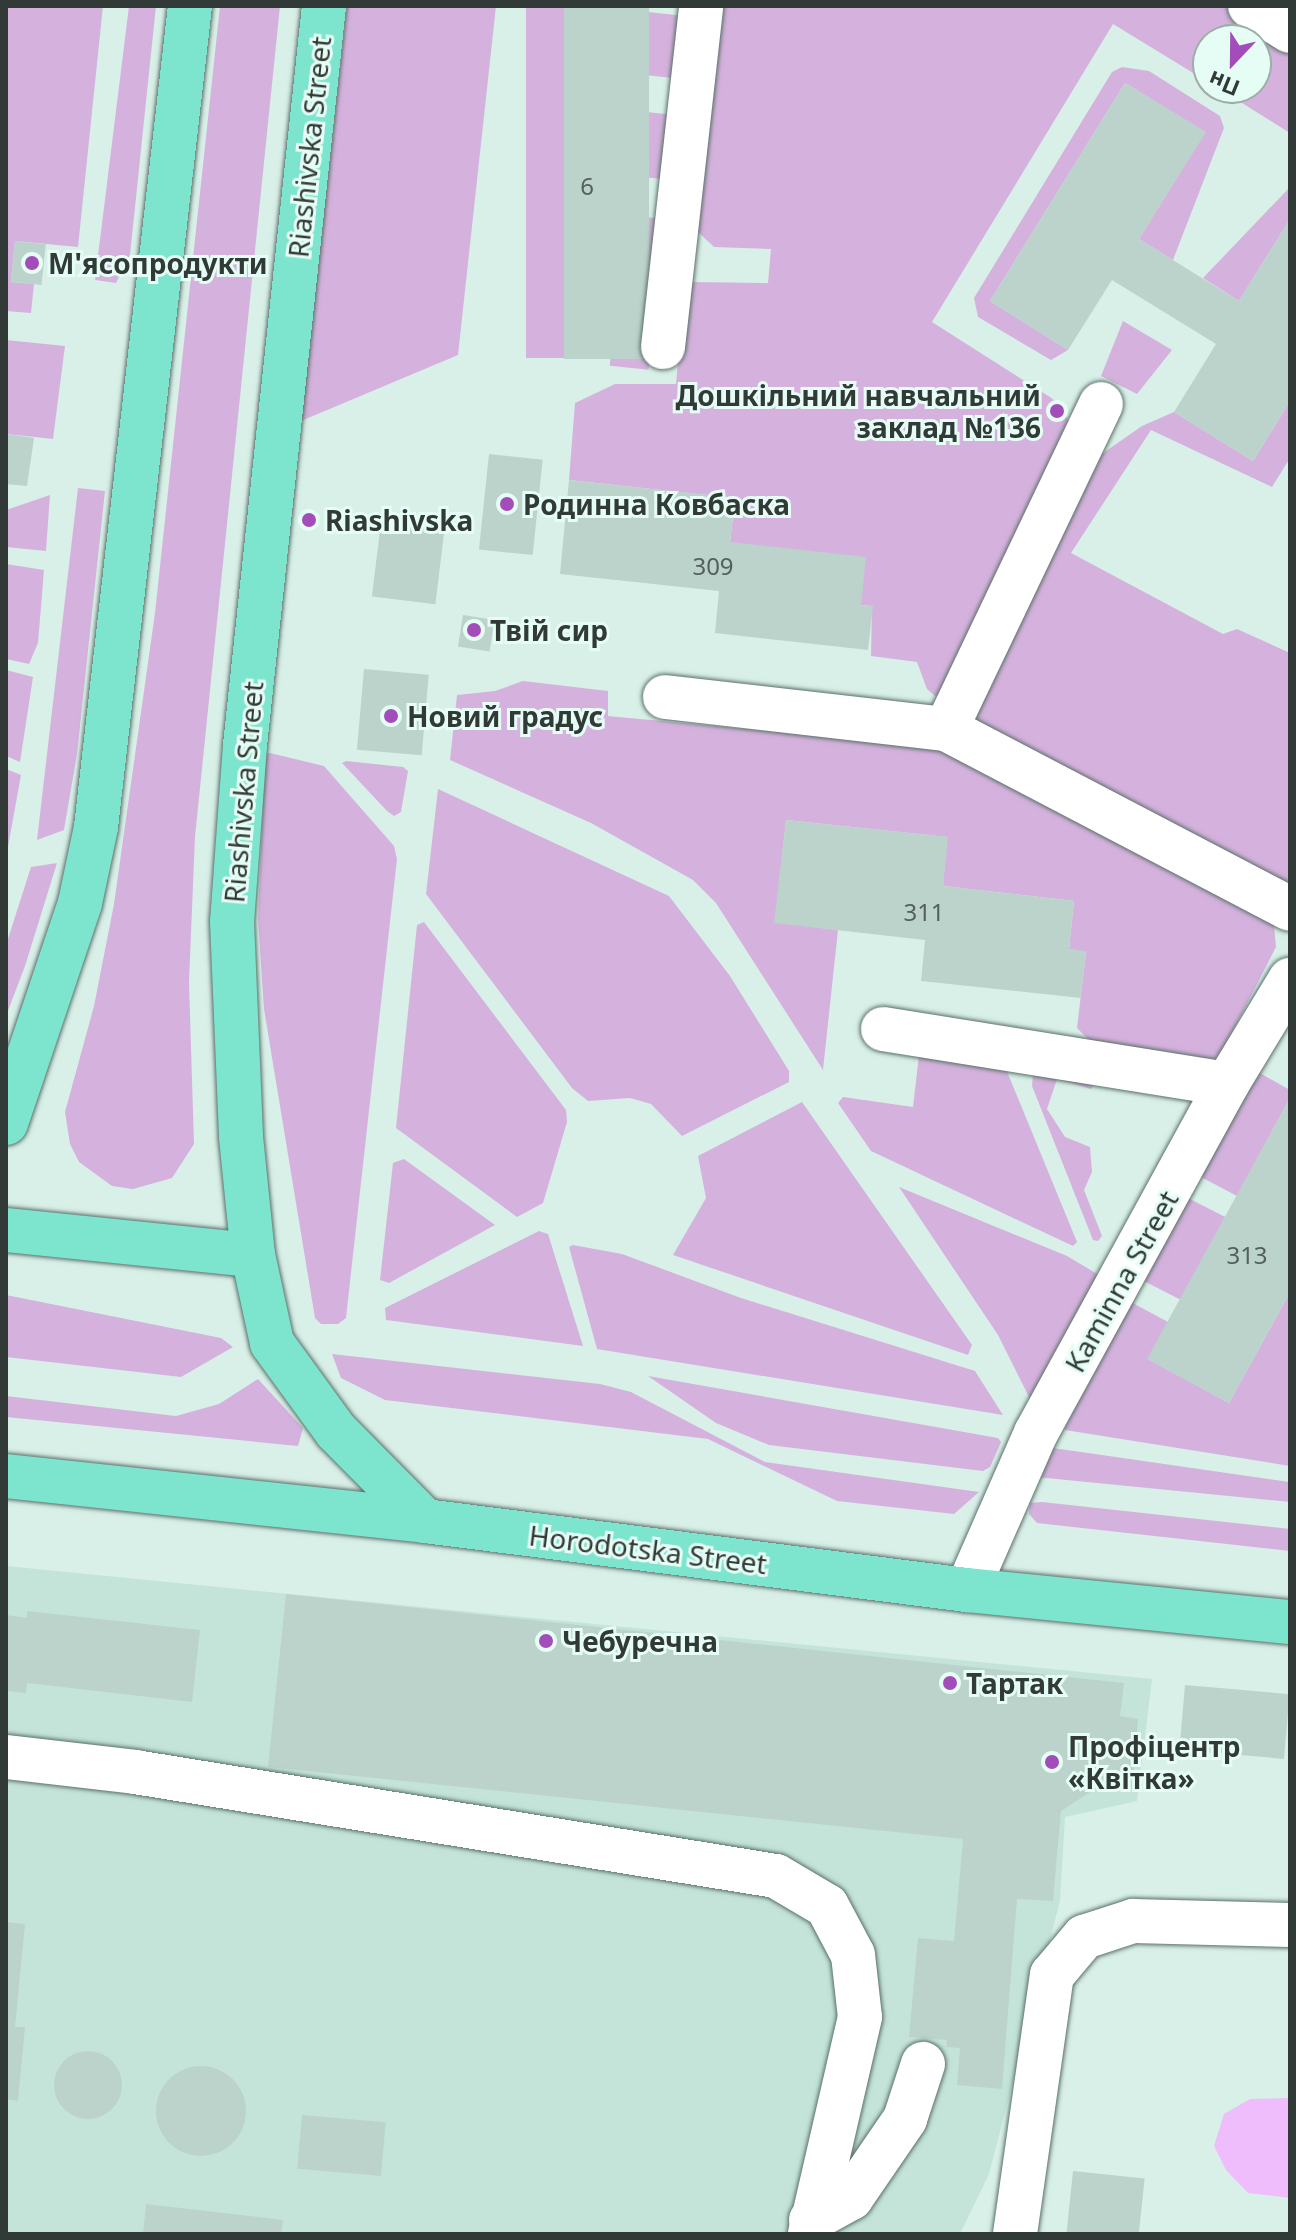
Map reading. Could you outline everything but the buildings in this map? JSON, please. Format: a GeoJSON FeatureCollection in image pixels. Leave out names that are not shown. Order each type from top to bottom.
{"type":"FeatureCollection","features":[{"type":"Feature","properties":{"kind":"main road"},"geometry":{"type":"LineString","coordinates":[[6,1123],[80,903],[96,827],[190,6]]}},
{"type":"Feature","properties":{"kind":"main road","name":"Riashivska Street"},"geometry":{"type":"LineString","coordinates":[[324,6],[245,745],[232,921],[241,1137],[253,1255],[272,1343],[336,1431],[425,1521]]}},
{"type":"Feature","properties":{"kind":"main road"},"geometry":{"type":"LineString","coordinates":[[6,1230],[253,1255]]}},
{"type":"Feature","properties":{"kind":"main road","name":"Horodotska Street"},"geometry":{"type":"LineString","coordinates":[[6,1476],[425,1521],[967,1590],[1290,1622]]}},
{"type":"Feature","properties":{"kind":"street"},"geometry":{"type":"LineString","coordinates":[[663,347],[701,6]]}},
{"type":"Feature","properties":{"kind":"street"},"geometry":{"type":"LineString","coordinates":[[1250,6],[1290,31]]}},
{"type":"Feature","properties":{"kind":"street"},"geometry":{"type":"LineString","coordinates":[[946,729],[1101,404]]}},
{"type":"Feature","properties":{"kind":"street"},"geometry":{"type":"LineString","coordinates":[[665,697],[946,729],[1290,909]]}},
{"type":"Feature","properties":{"kind":"street","name":"Kaminna Street"},"geometry":{"type":"LineString","coordinates":[[967,1590],[1036,1433],[1227,1084],[1290,980]]}},
{"type":"Feature","properties":{"kind":"street"},"geometry":{"type":"LineString","coordinates":[[883,1029],[1227,1084]]}},
{"type":"Feature","properties":{"kind":"street"},"geometry":{"type":"LineString","coordinates":[[6,1757],[150,1774],[776,1876],[827,1906],[853,1955],[860,2017],[810,2227]]}},
{"type":"Feature","properties":{"kind":"street"},"geometry":{"type":"LineString","coordinates":[[1015,2234],[1052,1975],[1084,1937],[1133,1921],[1290,1925]]}},
{"type":"Feature","properties":{"kind":"street"},"geometry":{"type":"LineString","coordinates":[[810,2227],[851,2198],[905,2119],[923,2064]]}},
{"type":"Feature","properties":{"kind":"shaded area"},"geometry":{"type":"Polygon","coordinates":[[[6,6],[103,6],[78,247],[15,241],[11,282],[34,284],[31,313],[6,311],[6,6]]]}},
{"type":"Feature","properties":{"kind":"shaded area"},"geometry":{"type":"Polygon","coordinates":[[[129,6],[156,6],[130,255],[116,283],[95,280],[129,6]]]}},
{"type":"Feature","properties":{"kind":"shaded area"},"geometry":{"type":"Polygon","coordinates":[[[220,6],[280,6],[195,837],[189,982],[194,1144],[172,1178],[133,1189],[112,1186],[79,1162],[70,1144],[65,1112],[94,1006],[114,904],[155,613],[220,6]]]}},
{"type":"Feature","properties":{"kind":"shaded area"},"geometry":{"type":"Polygon","coordinates":[[[347,6],[496,6],[458,355],[301,421],[347,6]]]}},
{"type":"Feature","properties":{"kind":"shaded area"},"geometry":{"type":"Polygon","coordinates":[[[526,6],[564,6],[564,358],[526,358],[526,6]]]}},
{"type":"Feature","properties":{"kind":"shaded area"},"geometry":{"type":"Polygon","coordinates":[[[712,6],[1232,6],[1261,24],[1192,24],[1192,72],[1113,24],[932,322],[1050,397],[1064,408],[1071,430],[951,694],[935,696],[927,689],[917,662],[871,656],[872,606],[861,605],[730,542],[735,498],[569,480],[575,403],[615,384],[676,384],[684,296],[691,282],[768,283],[771,249],[714,247],[695,229],[712,6]]]}},
{"type":"Feature","properties":{"kind":"shaded area"},"geometry":{"type":"Polygon","coordinates":[[[648,12],[688,16],[681,79],[641,75],[648,12]]]}},
{"type":"Feature","properties":{"kind":"shaded area"},"geometry":{"type":"Polygon","coordinates":[[[1272,31],[1290,42],[1290,133],[1244,104],[1272,104],[1272,31]]]}},
{"type":"Feature","properties":{"kind":"shaded area"},"geometry":{"type":"Polygon","coordinates":[[[1122,67],[1149,71],[1192,98],[1192,104],[1201,104],[1220,116],[1224,128],[1173,260],[1139,239],[1205,132],[1125,83],[990,301],[1068,350],[1051,360],[978,317],[974,298],[1112,72],[1122,67]]]}},
{"type":"Feature","properties":{"kind":"shaded area"},"geometry":{"type":"Polygon","coordinates":[[[637,111],[677,115],[670,180],[630,176],[637,111]]]}},
{"type":"Feature","properties":{"kind":"shaded area"},"geometry":{"type":"Polygon","coordinates":[[[1290,187],[1290,219],[1239,301],[1203,278],[1290,187]]]}},
{"type":"Feature","properties":{"kind":"shaded area"},"geometry":{"type":"Polygon","coordinates":[[[626,215],[665,219],[659,279],[620,275],[626,215]]]}},
{"type":"Feature","properties":{"kind":"shaded area"},"geometry":{"type":"Polygon","coordinates":[[[615,316],[654,320],[649,370],[610,366],[615,316]]]}},
{"type":"Feature","properties":{"kind":"shaded area"},"geometry":{"type":"Polygon","coordinates":[[[1123,321],[1172,350],[1137,394],[1101,376],[1123,321]]]}},
{"type":"Feature","properties":{"kind":"shaded area"},"geometry":{"type":"Polygon","coordinates":[[[6,340],[65,346],[53,439],[6,434],[6,340]]]}},
{"type":"Feature","properties":{"kind":"shaded area"},"geometry":{"type":"Polygon","coordinates":[[[1290,401],[1290,458],[1272,487],[1151,430],[1071,553],[1223,634],[1237,629],[1290,653],[1290,877],[1283,890],[979,729],[975,706],[1096,458],[1142,426],[1174,412],[1253,461],[1290,401]]]}},
{"type":"Feature","properties":{"kind":"shaded area"},"geometry":{"type":"Polygon","coordinates":[[[78,488],[105,491],[77,754],[64,830],[37,840],[78,488]]]}},
{"type":"Feature","properties":{"kind":"shaded area"},"geometry":{"type":"Polygon","coordinates":[[[50,495],[46,551],[6,547],[6,510],[50,495]]]}},
{"type":"Feature","properties":{"kind":"shaded area"},"geometry":{"type":"Polygon","coordinates":[[[6,564],[44,570],[38,643],[29,664],[6,659],[6,564]]]}},
{"type":"Feature","properties":{"kind":"shaded area"},"geometry":{"type":"Polygon","coordinates":[[[6,670],[33,677],[20,762],[6,756],[6,670]]]}},
{"type":"Feature","properties":{"kind":"shaded area"},"geometry":{"type":"Polygon","coordinates":[[[523,681],[608,691],[608,716],[949,748],[1262,911],[1274,925],[1276,947],[1223,1050],[1214,1059],[1091,1042],[1077,1028],[1086,952],[1069,949],[1074,901],[943,886],[947,837],[786,820],[775,922],[838,930],[823,1070],[716,903],[693,880],[591,823],[450,760],[457,695],[495,691],[523,681]]]}},
{"type":"Feature","properties":{"kind":"shaded area"},"geometry":{"type":"Polygon","coordinates":[[[265,754],[324,766],[394,846],[397,859],[346,1318],[338,1324],[321,1324],[315,1318],[264,1009],[258,919],[265,754]]]}},
{"type":"Feature","properties":{"kind":"shaded area"},"geometry":{"type":"Polygon","coordinates":[[[342,763],[403,767],[408,771],[401,812],[394,816],[387,811],[342,763]]]}},
{"type":"Feature","properties":{"kind":"shaded area"},"geometry":{"type":"Polygon","coordinates":[[[6,769],[21,775],[6,858],[6,769]]]}},
{"type":"Feature","properties":{"kind":"shaded area"},"geometry":{"type":"Polygon","coordinates":[[[438,789],[669,896],[730,976],[789,1071],[789,1082],[682,1136],[651,1104],[630,1098],[588,1101],[572,1088],[426,894],[438,789]]]}},
{"type":"Feature","properties":{"kind":"shaded area"},"geometry":{"type":"Polygon","coordinates":[[[57,863],[6,1016],[6,945],[31,867],[57,863]]]}},
{"type":"Feature","properties":{"kind":"shaded area"},"geometry":{"type":"Polygon","coordinates":[[[424,922],[566,1110],[567,1122],[543,1203],[517,1217],[396,1128],[417,925],[424,922]]]}},
{"type":"Feature","properties":{"kind":"shaded area"},"geometry":{"type":"Polygon","coordinates":[[[919,1055],[1006,1069],[1077,1242],[1073,1246],[871,1151],[838,1103],[843,1097],[913,1107],[919,1055]]]}},
{"type":"Feature","properties":{"kind":"shaded area"},"geometry":{"type":"Polygon","coordinates":[[[1258,1072],[1290,1090],[1290,1098],[1237,1196],[1201,1177],[1258,1072]]]}},
{"type":"Feature","properties":{"kind":"shaded area"},"geometry":{"type":"Polygon","coordinates":[[[1033,1074],[1097,1081],[1091,1089],[1057,1079],[1047,1109],[1065,1137],[1090,1147],[1092,1172],[1084,1190],[1102,1236],[1098,1241],[1093,1240],[1032,1086],[1033,1074]]]}},
{"type":"Feature","properties":{"kind":"shaded area"},"geometry":{"type":"Polygon","coordinates":[[[802,1102],[972,1345],[968,1355],[673,1255],[706,1198],[698,1156],[802,1102]]]}},
{"type":"Feature","properties":{"kind":"shaded area"},"geometry":{"type":"Polygon","coordinates":[[[404,1159],[495,1225],[389,1283],[380,1280],[393,1163],[404,1159]]]}},
{"type":"Feature","properties":{"kind":"shaded area"},"geometry":{"type":"Polygon","coordinates":[[[899,1187],[1067,1256],[1104,1278],[1035,1409],[998,1335],[899,1187]]]}},
{"type":"Feature","properties":{"kind":"shaded area"},"geometry":{"type":"Polygon","coordinates":[[[1186,1197],[1225,1217],[1183,1301],[1143,1281],[1186,1197]]]}},
{"type":"Feature","properties":{"kind":"shaded area"},"geometry":{"type":"Polygon","coordinates":[[[539,1231],[548,1234],[583,1346],[386,1320],[385,1308],[539,1231]]]}},
{"type":"Feature","properties":{"kind":"shaded area"},"geometry":{"type":"Polygon","coordinates":[[[573,1245],[622,1254],[741,1298],[975,1371],[1003,1415],[597,1349],[569,1247],[573,1245]]]}},
{"type":"Feature","properties":{"kind":"shaded area"},"geometry":{"type":"Polygon","coordinates":[[[1290,1292],[1290,1466],[1065,1430],[1063,1416],[1129,1301],[1168,1322],[1148,1359],[1229,1403],[1290,1292]]]}},
{"type":"Feature","properties":{"kind":"shaded area"},"geometry":{"type":"Polygon","coordinates":[[[6,1295],[221,1338],[233,1347],[181,1377],[6,1357],[6,1295]]]}},
{"type":"Feature","properties":{"kind":"shaded area"},"geometry":{"type":"Polygon","coordinates":[[[332,1354],[600,1384],[631,1392],[765,1462],[979,1492],[954,1514],[837,1501],[708,1439],[385,1400],[341,1378],[332,1354]]]}},
{"type":"Feature","properties":{"kind":"shaded area"},"geometry":{"type":"Polygon","coordinates":[[[648,1376],[998,1438],[1001,1442],[990,1467],[983,1471],[769,1445],[716,1423],[648,1376]]]}},
{"type":"Feature","properties":{"kind":"shaded area"},"geometry":{"type":"Polygon","coordinates":[[[258,1379],[303,1428],[298,1446],[6,1417],[6,1396],[176,1416],[219,1404],[258,1379]]]}},
{"type":"Feature","properties":{"kind":"shaded area"},"geometry":{"type":"Polygon","coordinates":[[[1053,1448],[1290,1482],[1290,1502],[1036,1477],[1053,1448]]]}},
{"type":"Feature","properties":{"kind":"shaded area"},"geometry":{"type":"Polygon","coordinates":[[[1030,1503],[1290,1529],[1290,1551],[1037,1523],[1029,1514],[1030,1503]]]}},
{"type":"Feature","properties":{"kind":"shaded area"},"geometry":{"type":"Polygon","coordinates":[[[6,1566],[1152,1679],[1137,1801],[1065,1817],[1060,1901],[989,2174],[960,2234],[6,2234],[6,1566]]]}},
{"type":"Feature","properties":{"kind":"shaded area"},"geometry":{"type":"Polygon","coordinates":[[[1290,2098],[1290,2198],[1248,2193],[1226,2170],[1214,2146],[1224,2114],[1250,2099],[1290,2098]]]}},
{"type":"Feature","properties":{"kind":"place","name":"М'ясопродукти"},"geometry":{"type":"Point","coordinates":[32,263]}},
{"type":"Feature","properties":{"kind":"place","name":"Дошкільний навчальний заклад №136"},"geometry":{"type":"Point","coordinates":[1057,411]}},
{"type":"Feature","properties":{"kind":"place","name":"Родинна Ковбаска"},"geometry":{"type":"Point","coordinates":[507,504]}},
{"type":"Feature","properties":{"kind":"place","name":"Riashivska"},"geometry":{"type":"Point","coordinates":[309,520]}},
{"type":"Feature","properties":{"kind":"place","name":"Твій сир"},"geometry":{"type":"Point","coordinates":[474,630]}},
{"type":"Feature","properties":{"kind":"place","name":"Новий градус"},"geometry":{"type":"Point","coordinates":[391,716]}},
{"type":"Feature","properties":{"kind":"place","name":"Чебуречна"},"geometry":{"type":"Point","coordinates":[546,1641]}},
{"type":"Feature","properties":{"kind":"place","name":"Тартак"},"geometry":{"type":"Point","coordinates":[950,1683]}},
{"type":"Feature","properties":{"kind":"place","name":"Профіцентр «Квітка»"},"geometry":{"type":"Point","coordinates":[1052,1762]}}]}
